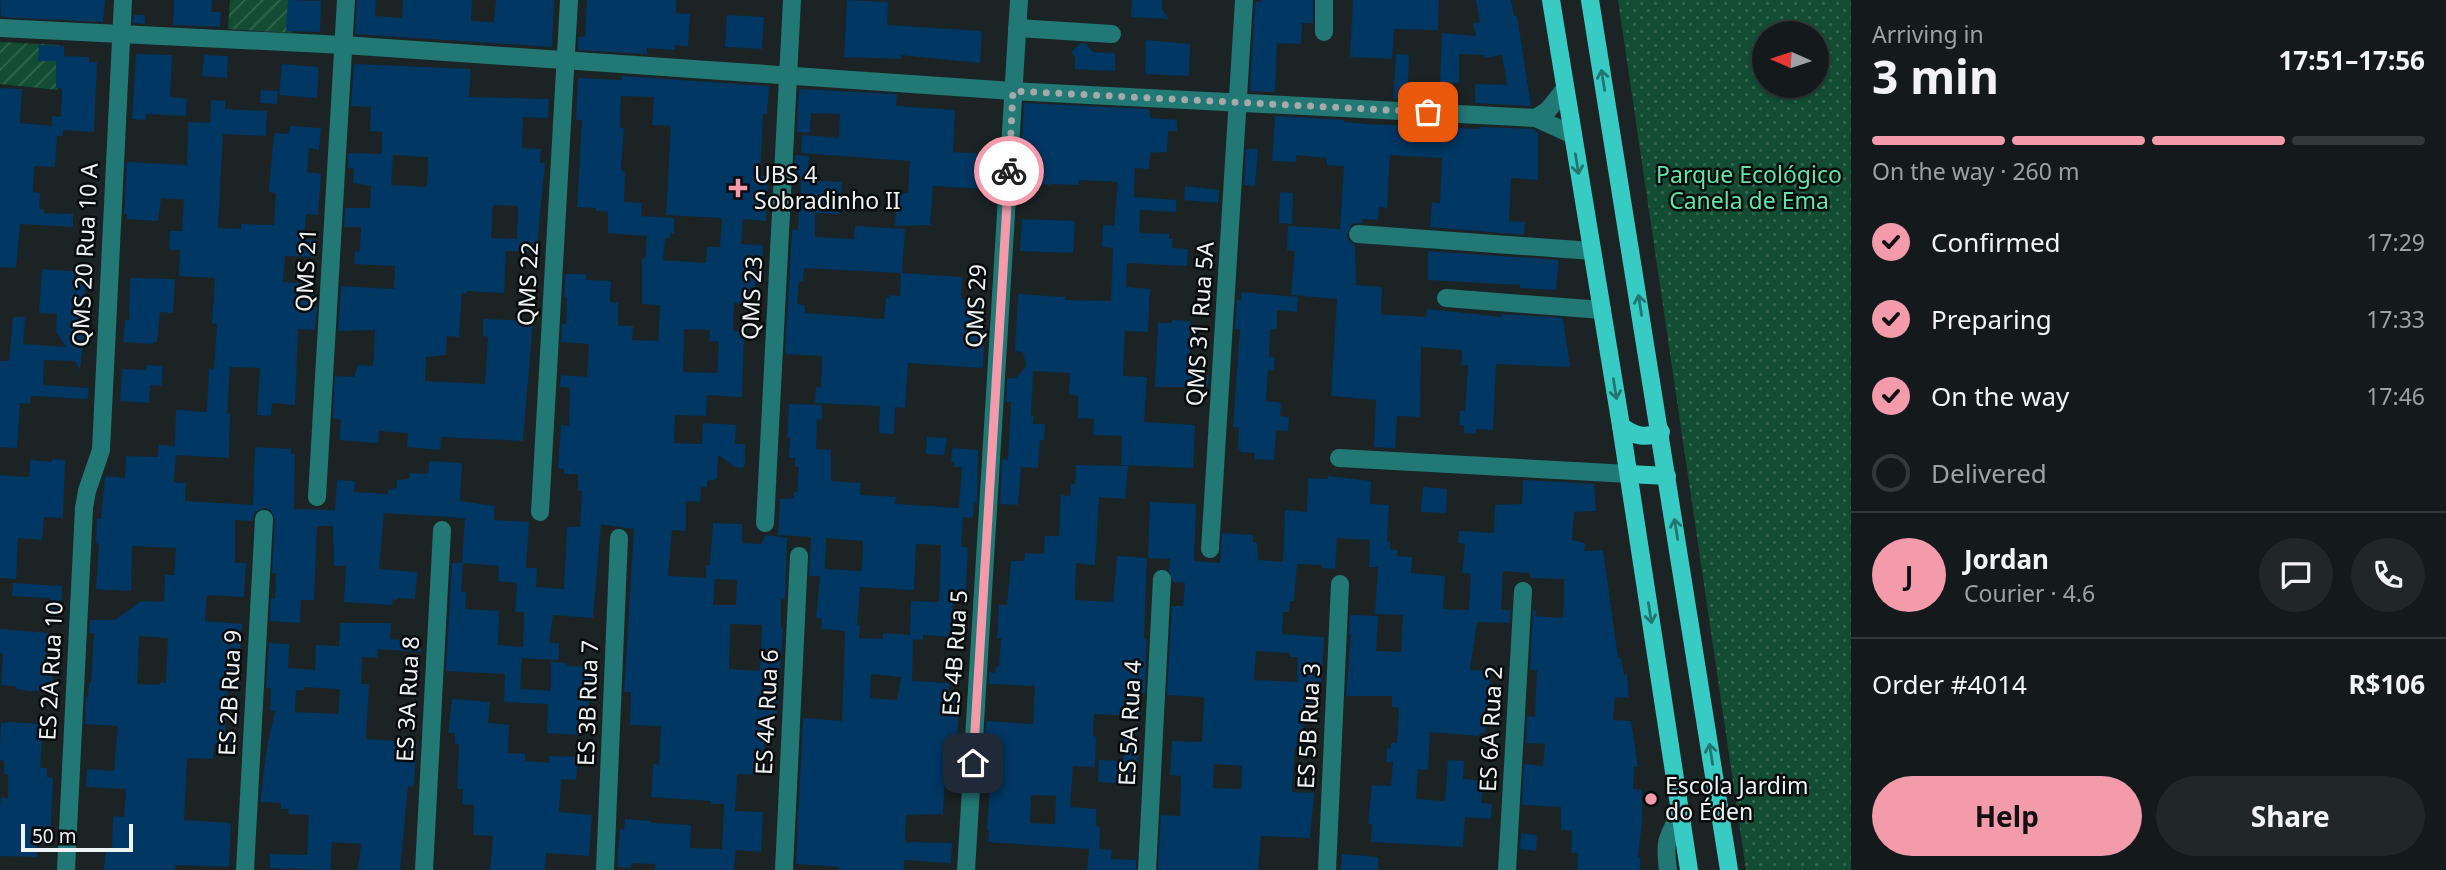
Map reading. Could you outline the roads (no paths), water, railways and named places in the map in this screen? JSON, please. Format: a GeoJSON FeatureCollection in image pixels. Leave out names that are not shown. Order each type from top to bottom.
{"type":"FeatureCollection","features":[{"type":"Feature","properties":{"kind":"main road"},"geometry":{"type":"LineString","coordinates":[[1551,0],[1629,474],[1689,870]]}},
{"type":"Feature","properties":{"kind":"main road"},"geometry":{"type":"LineString","coordinates":[[1590,0],[1729,870]]}},
{"type":"Feature","properties":{"kind":"main road"},"geometry":{"type":"LineString","coordinates":[[1621,426],[1640,437],[1661,432]]}},
{"type":"Feature","properties":{"kind":"main road"},"geometry":{"type":"LineString","coordinates":[[1629,474],[1667,476]]}},
{"type":"Feature","properties":{"kind":"street","name":"QMS 20 Rua 10 A"},"geometry":{"type":"LineString","coordinates":[[92,477],[101,450],[122,0]]}},
{"type":"Feature","properties":{"kind":"street","name":"QMS 21"},"geometry":{"type":"LineString","coordinates":[[317,497],[346,0]]}},
{"type":"Feature","properties":{"kind":"street","name":"QMS 22"},"geometry":{"type":"LineString","coordinates":[[540,512],[569,0]]}},
{"type":"Feature","properties":{"kind":"street","name":"QMS 23"},"geometry":{"type":"LineString","coordinates":[[765,523],[792,0]]}},
{"type":"Feature","properties":{"kind":"street","name":"QMS 29"},"geometry":{"type":"LineString","coordinates":[[988,523],[1018,0]]}},
{"type":"Feature","properties":{"kind":"street","name":"QMS 31 Rua 5A"},"geometry":{"type":"LineString","coordinates":[[1210,549],[1244,0]]}},
{"type":"Feature","properties":{"kind":"street"},"geometry":{"type":"LineString","coordinates":[[1324,0],[1324,32]]}},
{"type":"Feature","properties":{"kind":"street"},"geometry":{"type":"LineString","coordinates":[[0,28],[344,45],[1013,91],[1536,118],[1573,135]]}},
{"type":"Feature","properties":{"kind":"street"},"geometry":{"type":"LineString","coordinates":[[1017,28],[1112,34]]}},
{"type":"Feature","properties":{"kind":"street"},"geometry":{"type":"LineString","coordinates":[[1536,118],[1548,110],[1565,89]]}},
{"type":"Feature","properties":{"kind":"street"},"geometry":{"type":"LineString","coordinates":[[1358,234],[1592,251]]}},
{"type":"Feature","properties":{"kind":"street"},"geometry":{"type":"LineString","coordinates":[[1446,298],[1602,310]]}},
{"type":"Feature","properties":{"kind":"street"},"geometry":{"type":"LineString","coordinates":[[1339,458],[1629,474]]}},
{"type":"Feature","properties":{"kind":"street","name":"ES 2A Rua 10"},"geometry":{"type":"LineString","coordinates":[[65,870],[84,508],[92,477]]}},
{"type":"Feature","properties":{"kind":"street","name":"ES 2B Rua 9"},"geometry":{"type":"LineString","coordinates":[[245,870],[264,519]]}},
{"type":"Feature","properties":{"kind":"street","name":"ES 4B Rua 5"},"geometry":{"type":"LineString","coordinates":[[966,870],[988,523]]}},
{"type":"Feature","properties":{"kind":"street","name":"ES 3A Rua 8"},"geometry":{"type":"LineString","coordinates":[[424,870],[442,530]]}},
{"type":"Feature","properties":{"kind":"street","name":"ES 3B Rua 7"},"geometry":{"type":"LineString","coordinates":[[605,870],[619,538]]}},
{"type":"Feature","properties":{"kind":"street","name":"ES 4A Rua 6"},"geometry":{"type":"LineString","coordinates":[[783,870],[799,556]]}},
{"type":"Feature","properties":{"kind":"street","name":"ES 5A Rua 4"},"geometry":{"type":"LineString","coordinates":[[1147,870],[1162,579]]}},
{"type":"Feature","properties":{"kind":"street","name":"ES 5B Rua 3"},"geometry":{"type":"LineString","coordinates":[[1327,870],[1340,584]]}},
{"type":"Feature","properties":{"kind":"street","name":"ES 6A Rua 2"},"geometry":{"type":"LineString","coordinates":[[1507,870],[1523,591]]}},
{"type":"Feature","properties":{"kind":"street"},"geometry":{"type":"LineString","coordinates":[[1668,870],[1665,847],[1667,838],[1681,812]]}},
{"type":"Feature","properties":{"kind":"place","name":"UBS 4 Sobradinho II"},"geometry":{"type":"Point","coordinates":[738,188]}},
{"type":"Feature","properties":{"kind":"place","name":"Escola Jardim do Éden"},"geometry":{"type":"Point","coordinates":[1651,799]}},
{"type":"Feature","properties":{"kind":"park label","name":"Parque Ecológico Canela de Ema"},"geometry":{"type":"Point","coordinates":[1749,188]}}]}
